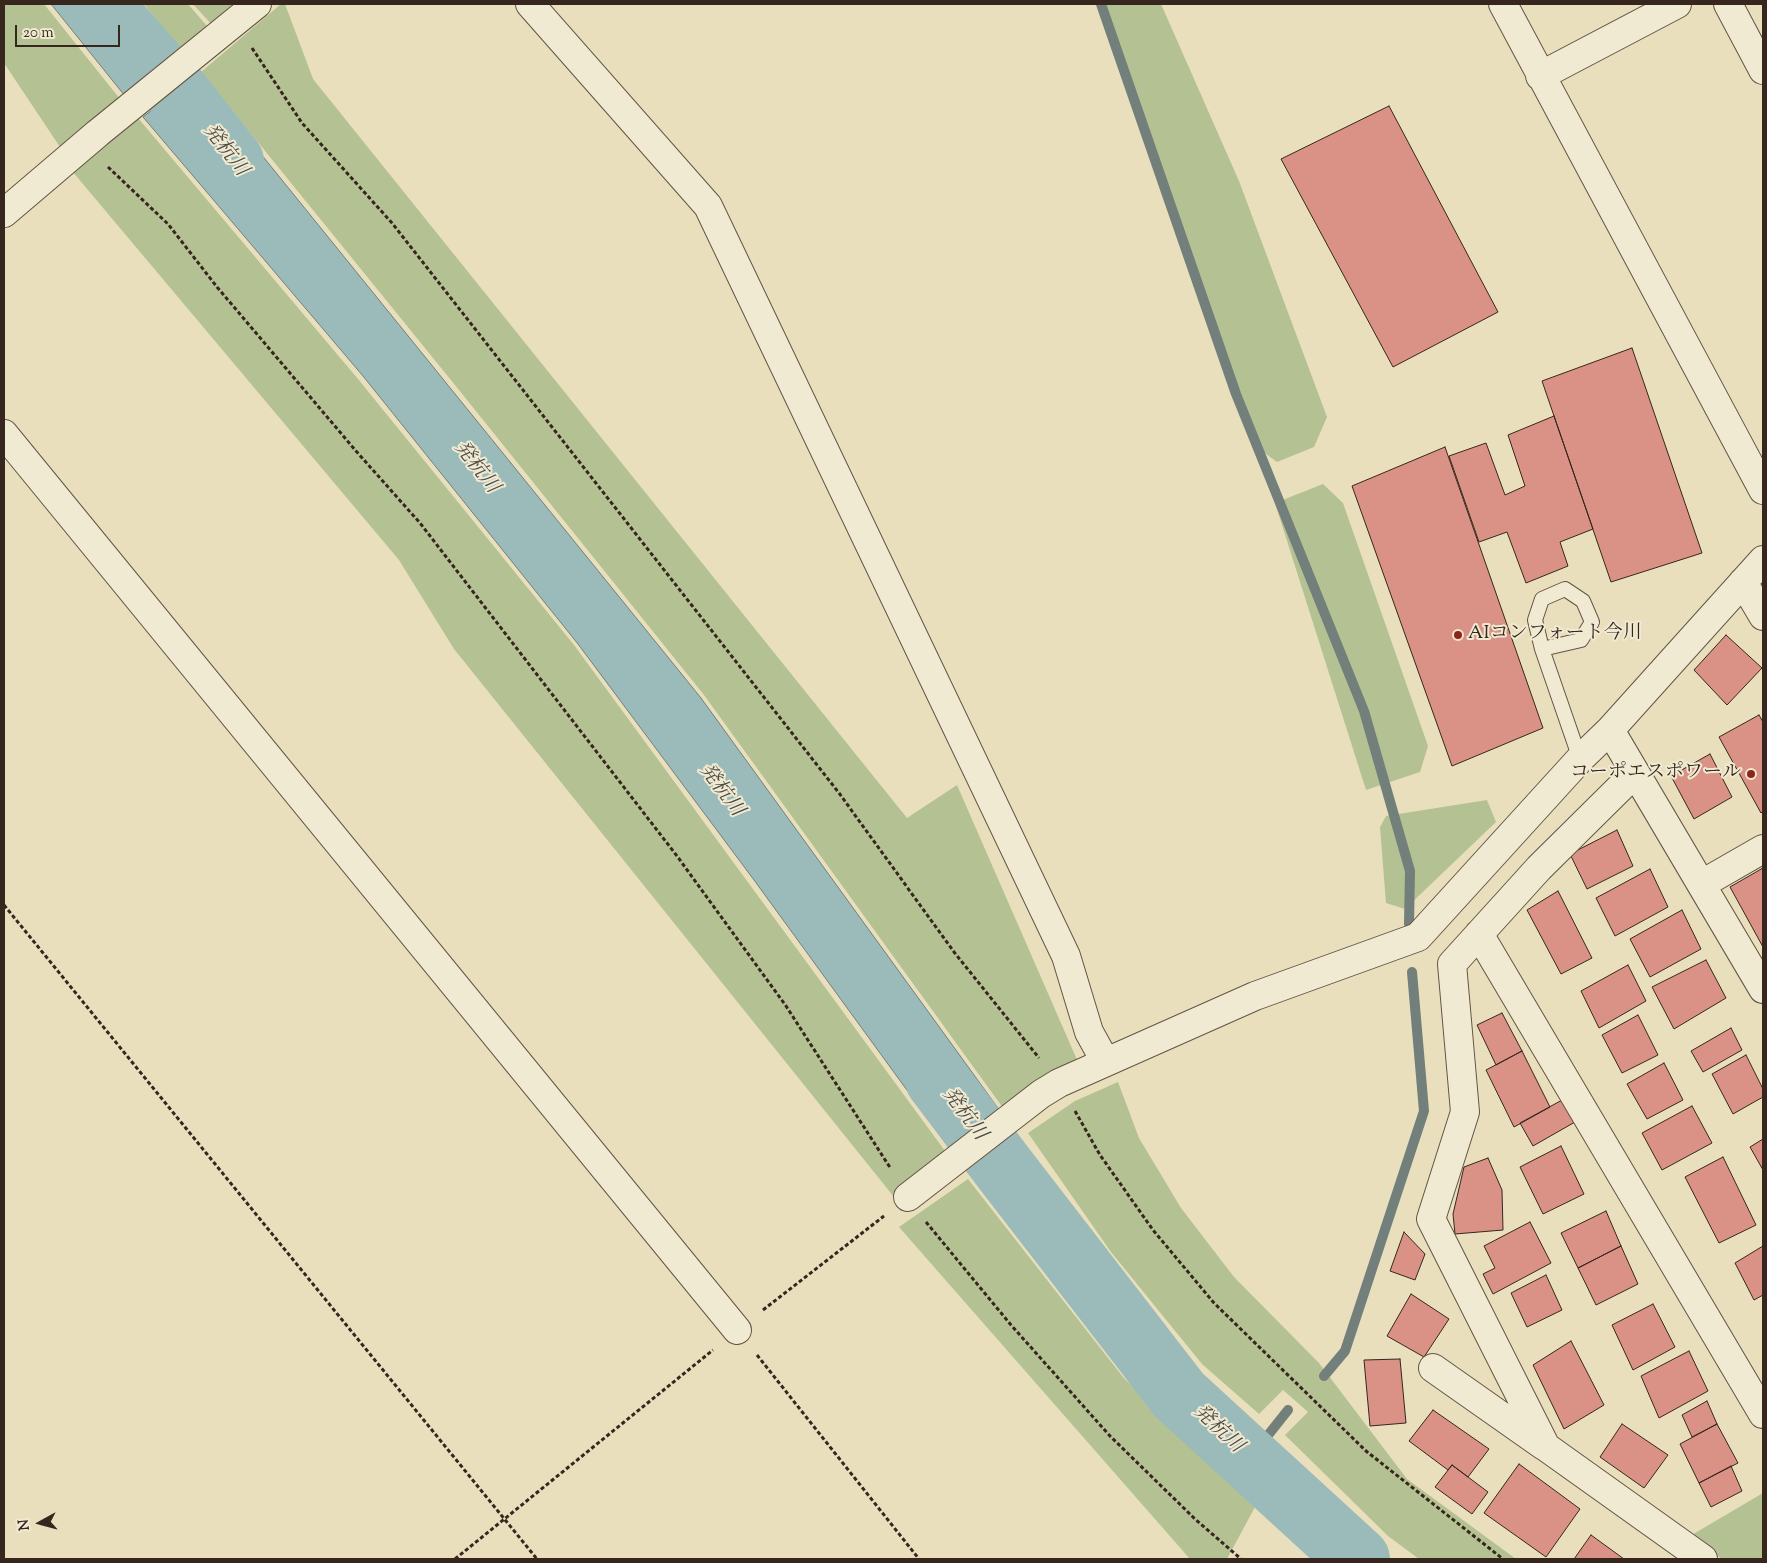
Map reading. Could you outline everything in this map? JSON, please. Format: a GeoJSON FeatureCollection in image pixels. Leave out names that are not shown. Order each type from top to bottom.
{"type":"FeatureCollection","features":[{"type":"Feature","properties":{"kind":"street"},"geometry":{"type":"LineString","coordinates":[[4,213],[91,139],[257,4]]}},
{"type":"Feature","properties":{"kind":"street"},"geometry":{"type":"LineString","coordinates":[[530,4],[708,206],[1066,956],[1088,1032],[1105,1061]]}},
{"type":"Feature","properties":{"kind":"street"},"geometry":{"type":"LineString","coordinates":[[1503,4],[1763,490]]}},
{"type":"Feature","properties":{"kind":"street"},"geometry":{"type":"LineString","coordinates":[[1540,76],[1676,4]]}},
{"type":"Feature","properties":{"kind":"street"},"geometry":{"type":"LineString","coordinates":[[1728,4],[1763,70]]}},
{"type":"Feature","properties":{"kind":"street"},"geometry":{"type":"LineString","coordinates":[[4,434],[737,1330]]}},
{"type":"Feature","properties":{"kind":"street"},"geometry":{"type":"LineString","coordinates":[[908,1197],[1050,1089],[1105,1061],[1255,996],[1418,937],[1580,759],[1610,730],[1763,560]]}},
{"type":"Feature","properties":{"kind":"street"},"geometry":{"type":"LineString","coordinates":[[1743,582],[1763,616]]}},
{"type":"Feature","properties":{"kind":"street"},"geometry":{"type":"LineString","coordinates":[[1610,730],[1634,774],[1702,884],[1763,990]]}},
{"type":"Feature","properties":{"kind":"street"},"geometry":{"type":"LineString","coordinates":[[1546,1447],[1431,1219],[1465,1112],[1452,964],[1539,868],[1634,774]]}},
{"type":"Feature","properties":{"kind":"street"},"geometry":{"type":"LineString","coordinates":[[1702,884],[1763,849]]}},
{"type":"Feature","properties":{"kind":"street"},"geometry":{"type":"LineString","coordinates":[[1479,934],[1763,1414]]}},
{"type":"Feature","properties":{"kind":"street"},"geometry":{"type":"LineString","coordinates":[[1433,1368],[1703,1559]]}},
{"type":"Feature","properties":{"kind":"lane"},"geometry":{"type":"LineString","coordinates":[[1542,650],[1581,640],[1592,622],[1583,601],[1565,590],[1542,599],[1535,620],[1542,650],[1580,759]]}},
{"type":"Feature","properties":{"kind":"path"},"geometry":{"type":"LineString","coordinates":[[225,29],[302,123],[392,223],[839,793],[1153,1230],[1214,1303],[1366,1452],[1503,1559]]}},
{"type":"Feature","properties":{"kind":"path"},"geometry":{"type":"LineString","coordinates":[[91,139],[168,224],[217,287],[356,451],[420,523],[677,856],[786,1006],[908,1197],[936,1235],[1011,1326],[1110,1436],[1195,1519],[1241,1559]]}},
{"type":"Feature","properties":{"kind":"path"},"geometry":{"type":"LineString","coordinates":[[4,905],[537,1559]]}},
{"type":"Feature","properties":{"kind":"path"},"geometry":{"type":"LineString","coordinates":[[456,1559],[737,1330],[908,1197]]}},
{"type":"Feature","properties":{"kind":"path"},"geometry":{"type":"LineString","coordinates":[[737,1330],[920,1559]]}},
{"type":"Feature","properties":{"kind":"green space"},"geometry":{"type":"Polygon","coordinates":[[[4,4],[44,4],[124,104],[62,150],[4,63],[4,4]]]}},
{"type":"Feature","properties":{"kind":"green space"},"geometry":{"type":"Polygon","coordinates":[[[144,4],[188,4],[213,33],[185,56],[144,4]]]}},
{"type":"Feature","properties":{"kind":"green space"},"geometry":{"type":"Polygon","coordinates":[[[193,4],[240,4],[212,25],[193,4]]]}},
{"type":"Feature","properties":{"kind":"green space"},"geometry":{"type":"Polygon","coordinates":[[[281,4],[285,4],[313,79],[907,818],[957,785],[1078,1062],[1006,1112],[704,695],[201,72],[281,4]]]}},
{"type":"Feature","properties":{"kind":"green space"},"geometry":{"type":"Polygon","coordinates":[[[1106,4],[1161,4],[1239,181],[1327,417],[1314,447],[1277,462],[1258,448],[1106,4]]]}},
{"type":"Feature","properties":{"kind":"green space"},"geometry":{"type":"Polygon","coordinates":[[[138,118],[358,379],[574,645],[948,1155],[894,1197],[454,649],[399,560],[72,171],[138,118]]]}},
{"type":"Feature","properties":{"kind":"green space"},"geometry":{"type":"Polygon","coordinates":[[[1323,484],[1343,503],[1428,746],[1420,772],[1366,790],[1275,503],[1323,484]]]}},
{"type":"Feature","properties":{"kind":"green space"},"geometry":{"type":"Polygon","coordinates":[[[1487,800],[1496,822],[1405,909],[1386,903],[1380,827],[1386,816],[1487,800]]]}},
{"type":"Feature","properties":{"kind":"green space"},"geometry":{"type":"Polygon","coordinates":[[[1118,1082],[1139,1138],[1181,1208],[1234,1277],[1319,1363],[1407,1479],[1516,1559],[1419,1559],[1388,1536],[1285,1435],[1308,1412],[1283,1390],[1259,1414],[1202,1364],[1111,1252],[1028,1133],[1075,1101],[1118,1082]]]}},
{"type":"Feature","properties":{"kind":"green space"},"geometry":{"type":"Polygon","coordinates":[[[968,1179],[1123,1377],[1255,1507],[1227,1559],[1190,1559],[899,1227],[968,1179]]]}},
{"type":"Feature","properties":{"kind":"green space"},"geometry":{"type":"Polygon","coordinates":[[[1763,1493],[1763,1559],[1722,1559],[1690,1536],[1763,1493]]]}},
{"type":"Feature","properties":{"kind":"water"},"geometry":{"type":"Polygon","coordinates":[[[51,4],[136,4],[181,60],[129,101],[51,4]]]}},
{"type":"Feature","properties":{"kind":"water"},"geometry":{"type":"Polygon","coordinates":[[[197,75],[701,698],[1003,1115],[952,1152],[754,880],[578,644],[363,376],[143,117],[197,75]]]}},
{"type":"Feature","properties":{"kind":"building"},"geometry":{"type":"Polygon","coordinates":[[[1389,106],[1498,312],[1393,367],[1281,159],[1389,106]]]}},
{"type":"Feature","properties":{"kind":"building","name":"AIコンフォート今川"},"geometry":{"type":"Polygon","coordinates":[[[1632,348],[1702,553],[1611,582],[1542,381],[1632,348]]]}},
{"type":"Feature","properties":{"kind":"building"},"geometry":{"type":"Polygon","coordinates":[[[1554,416],[1593,529],[1560,542],[1568,566],[1526,583],[1507,532],[1479,542],[1449,456],[1486,443],[1505,495],[1525,486],[1508,435],[1554,416]]]}},
{"type":"Feature","properties":{"kind":"building","name":"AIコンフォート今川"},"geometry":{"type":"Polygon","coordinates":[[[1445,447],[1543,728],[1452,766],[1352,486],[1445,447]]]}},
{"type":"Feature","properties":{"kind":"building"},"geometry":{"type":"Polygon","coordinates":[[[1726,635],[1762,668],[1727,705],[1694,670],[1726,635]]]}},
{"type":"Feature","properties":{"kind":"building","name":"コーポエスポワール"},"geometry":{"type":"Polygon","coordinates":[[[1759,715],[1763,722],[1763,811],[1761,813],[1719,737],[1759,715]]]}},
{"type":"Feature","properties":{"kind":"building"},"geometry":{"type":"Polygon","coordinates":[[[1710,754],[1732,797],[1694,819],[1671,776],[1710,754]]]}},
{"type":"Feature","properties":{"kind":"building"},"geometry":{"type":"Polygon","coordinates":[[[1617,830],[1633,866],[1587,889],[1570,854],[1617,830]]]}},
{"type":"Feature","properties":{"kind":"building"},"geometry":{"type":"Polygon","coordinates":[[[1763,868],[1763,947],[1730,887],[1763,868]]]}},
{"type":"Feature","properties":{"kind":"building"},"geometry":{"type":"Polygon","coordinates":[[[1650,869],[1668,907],[1615,936],[1596,898],[1650,869]]]}},
{"type":"Feature","properties":{"kind":"building"},"geometry":{"type":"Polygon","coordinates":[[[1558,891],[1592,958],[1561,974],[1527,910],[1558,891]]]}},
{"type":"Feature","properties":{"kind":"building"},"geometry":{"type":"Polygon","coordinates":[[[1682,910],[1701,949],[1650,977],[1630,939],[1682,910]]]}},
{"type":"Feature","properties":{"kind":"building"},"geometry":{"type":"Polygon","coordinates":[[[1706,960],[1726,998],[1674,1029],[1652,987],[1706,960]]]}},
{"type":"Feature","properties":{"kind":"building"},"geometry":{"type":"Polygon","coordinates":[[[1628,965],[1646,1001],[1599,1028],[1581,991],[1628,965]]]}},
{"type":"Feature","properties":{"kind":"building"},"geometry":{"type":"Polygon","coordinates":[[[1502,1013],[1522,1051],[1496,1065],[1477,1025],[1502,1013]]]}},
{"type":"Feature","properties":{"kind":"building"},"geometry":{"type":"Polygon","coordinates":[[[1638,1015],[1658,1055],[1622,1073],[1602,1035],[1638,1015]]]}},
{"type":"Feature","properties":{"kind":"building"},"geometry":{"type":"Polygon","coordinates":[[[1731,1028],[1742,1050],[1703,1072],[1691,1051],[1731,1028]]]}},
{"type":"Feature","properties":{"kind":"building"},"geometry":{"type":"Polygon","coordinates":[[[1522,1051],[1550,1107],[1514,1127],[1486,1070],[1522,1051]]]}},
{"type":"Feature","properties":{"kind":"building"},"geometry":{"type":"Polygon","coordinates":[[[1746,1055],[1763,1089],[1763,1097],[1733,1114],[1712,1074],[1746,1055]]]}},
{"type":"Feature","properties":{"kind":"building"},"geometry":{"type":"Polygon","coordinates":[[[1664,1063],[1683,1100],[1647,1119],[1627,1084],[1664,1063]]]}},
{"type":"Feature","properties":{"kind":"building"},"geometry":{"type":"Polygon","coordinates":[[[1564,1099],[1575,1122],[1533,1146],[1520,1123],[1564,1099]]]}},
{"type":"Feature","properties":{"kind":"building"},"geometry":{"type":"Polygon","coordinates":[[[1692,1106],[1712,1143],[1662,1170],[1642,1133],[1692,1106]]]}},
{"type":"Feature","properties":{"kind":"building"},"geometry":{"type":"Polygon","coordinates":[[[1763,1139],[1763,1170],[1750,1147],[1763,1139]]]}},
{"type":"Feature","properties":{"kind":"building"},"geometry":{"type":"Polygon","coordinates":[[[1561,1146],[1584,1194],[1543,1214],[1520,1167],[1561,1146]]]}},
{"type":"Feature","properties":{"kind":"building"},"geometry":{"type":"Polygon","coordinates":[[[1723,1157],[1756,1225],[1719,1243],[1685,1177],[1723,1157]]]}},
{"type":"Feature","properties":{"kind":"building"},"geometry":{"type":"Polygon","coordinates":[[[1488,1158],[1502,1190],[1503,1230],[1455,1234],[1453,1214],[1464,1167],[1488,1158]]]}},
{"type":"Feature","properties":{"kind":"building"},"geometry":{"type":"Polygon","coordinates":[[[1606,1211],[1621,1246],[1578,1268],[1561,1233],[1606,1211]]]}},
{"type":"Feature","properties":{"kind":"building"},"geometry":{"type":"Polygon","coordinates":[[[1530,1222],[1551,1263],[1493,1294],[1483,1274],[1495,1268],[1484,1246],[1530,1222]]]}},
{"type":"Feature","properties":{"kind":"building"},"geometry":{"type":"Polygon","coordinates":[[[1404,1232],[1425,1254],[1415,1280],[1390,1271],[1404,1232]]]}},
{"type":"Feature","properties":{"kind":"building"},"geometry":{"type":"Polygon","coordinates":[[[1621,1246],[1638,1284],[1596,1305],[1578,1268],[1621,1246]]]}},
{"type":"Feature","properties":{"kind":"building"},"geometry":{"type":"Polygon","coordinates":[[[1763,1246],[1763,1295],[1754,1300],[1735,1263],[1763,1246]]]}},
{"type":"Feature","properties":{"kind":"building"},"geometry":{"type":"Polygon","coordinates":[[[1546,1275],[1562,1310],[1527,1327],[1511,1293],[1546,1275]]]}},
{"type":"Feature","properties":{"kind":"building"},"geometry":{"type":"Polygon","coordinates":[[[1411,1294],[1449,1319],[1424,1357],[1387,1336],[1411,1294]]]}},
{"type":"Feature","properties":{"kind":"building"},"geometry":{"type":"Polygon","coordinates":[[[1653,1304],[1675,1347],[1633,1370],[1612,1325],[1653,1304]]]}},
{"type":"Feature","properties":{"kind":"building"},"geometry":{"type":"Polygon","coordinates":[[[1571,1341],[1604,1405],[1564,1429],[1533,1365],[1571,1341]]]}},
{"type":"Feature","properties":{"kind":"building"},"geometry":{"type":"Polygon","coordinates":[[[1689,1351],[1708,1391],[1659,1418],[1641,1376],[1689,1351]]]}},
{"type":"Feature","properties":{"kind":"building"},"geometry":{"type":"Polygon","coordinates":[[[1400,1359],[1406,1423],[1370,1426],[1364,1360],[1400,1359]]]}},
{"type":"Feature","properties":{"kind":"building"},"geometry":{"type":"Polygon","coordinates":[[[1707,1401],[1717,1424],[1692,1437],[1682,1415],[1707,1401]]]}},
{"type":"Feature","properties":{"kind":"building"},"geometry":{"type":"Polygon","coordinates":[[[1433,1410],[1489,1449],[1468,1477],[1452,1465],[1448,1470],[1409,1441],[1433,1410]]]}},
{"type":"Feature","properties":{"kind":"building"},"geometry":{"type":"Polygon","coordinates":[[[1622,1424],[1668,1455],[1644,1488],[1600,1457],[1622,1424]]]}},
{"type":"Feature","properties":{"kind":"building"},"geometry":{"type":"Polygon","coordinates":[[[1717,1424],[1738,1463],[1699,1483],[1680,1444],[1717,1424]]]}},
{"type":"Feature","properties":{"kind":"building"},"geometry":{"type":"Polygon","coordinates":[[[1519,1464],[1580,1509],[1546,1557],[1484,1513],[1519,1464]]]}},
{"type":"Feature","properties":{"kind":"building"},"geometry":{"type":"Polygon","coordinates":[[[1452,1465],[1488,1492],[1472,1514],[1435,1487],[1452,1465]]]}},
{"type":"Feature","properties":{"kind":"building"},"geometry":{"type":"Polygon","coordinates":[[[1731,1466],[1742,1491],[1711,1507],[1699,1483],[1731,1466]]]}},
{"type":"Feature","properties":{"kind":"building"},"geometry":{"type":"Polygon","coordinates":[[[1591,1535],[1624,1559],[1574,1559],[1591,1535]]]}},
{"type":"Feature","properties":{"kind":"waterway","name":"発杭川"},"geometry":{"type":"LineString","coordinates":[[101,4],[179,94],[232,161]]}},
{"type":"Feature","properties":{"kind":"waterway"},"geometry":{"type":"LineString","coordinates":[[1101,4],[1236,394],[1364,711],[1410,871],[1409,924]]}},
{"type":"Feature","properties":{"kind":"waterway"},"geometry":{"type":"LineString","coordinates":[[1324,1376],[1345,1351],[1424,1111],[1412,972]]}},
{"type":"Feature","properties":{"kind":"waterway","name":"発杭川"},"geometry":{"type":"LineString","coordinates":[[937,1080],[1179,1395],[1358,1559]]}},
{"type":"Feature","properties":{"kind":"waterway"},"geometry":{"type":"LineString","coordinates":[[1249,1459],[1288,1410]]}},
{"type":"Feature","properties":{"kind":"place","name":"AIコンフォート今川"},"geometry":{"type":"Point","coordinates":[1458,635]}},
{"type":"Feature","properties":{"kind":"place","name":"コーポエスポワール"},"geometry":{"type":"Point","coordinates":[1751,774]}}]}
